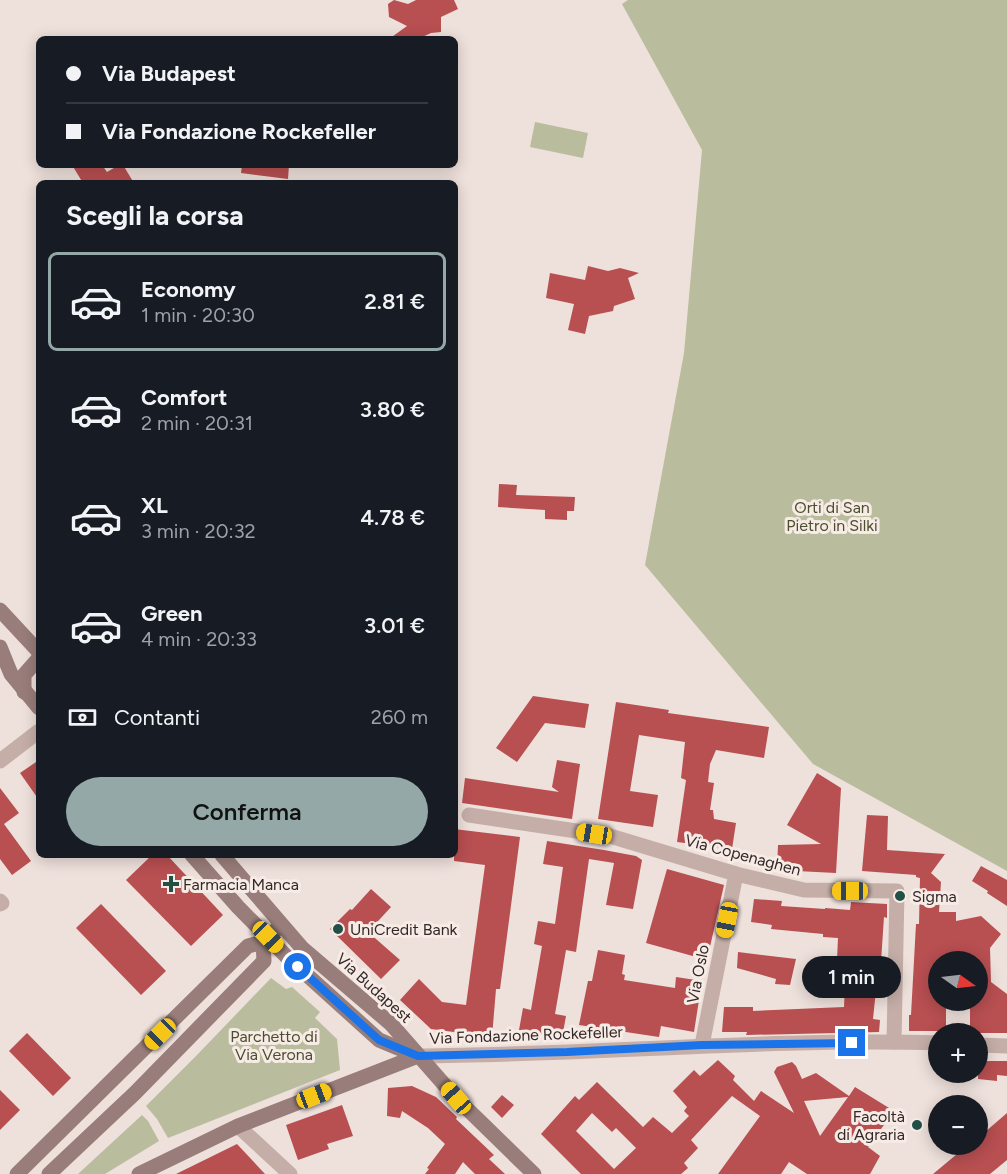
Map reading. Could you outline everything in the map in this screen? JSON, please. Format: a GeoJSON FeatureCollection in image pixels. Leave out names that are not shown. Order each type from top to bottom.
{"type":"FeatureCollection","features":[{"type":"Feature","properties":{"kind":"main road"},"geometry":{"type":"LineString","coordinates":[[0,610],[36,649]]}},
{"type":"Feature","properties":{"kind":"main road"},"geometry":{"type":"LineString","coordinates":[[0,646],[11,674],[36,705]]}},
{"type":"Feature","properties":{"kind":"main road"},"geometry":{"type":"LineString","coordinates":[[24,692],[24,675],[36,661]]}},
{"type":"Feature","properties":{"kind":"main road","name":"Via Budapest"},"geometry":{"type":"LineString","coordinates":[[195,858],[266,940],[379,1040],[418,1056]]}},
{"type":"Feature","properties":{"kind":"main road","name":"Via Budapest"},"geometry":{"type":"LineString","coordinates":[[225,858],[302,948],[391,1024],[418,1056]]}},
{"type":"Feature","properties":{"kind":"main road"},"geometry":{"type":"LineString","coordinates":[[17,1174],[248,946],[266,940],[281,925]]}},
{"type":"Feature","properties":{"kind":"main road"},"geometry":{"type":"LineString","coordinates":[[49,1174],[135,1093],[264,961],[266,940]]}},
{"type":"Feature","properties":{"kind":"main road"},"geometry":{"type":"LineString","coordinates":[[418,1056],[456,1098],[534,1174]]}},
{"type":"Feature","properties":{"kind":"main road","name":"Via Fondazione Rockefeller"},"geometry":{"type":"LineString","coordinates":[[139,1174],[238,1126],[418,1056]]}},
{"type":"Feature","properties":{"kind":"street"},"geometry":{"type":"LineString","coordinates":[[0,761],[36,733]]}},
{"type":"Feature","properties":{"kind":"street","name":"Via Copenaghen"},"geometry":{"type":"LineString","coordinates":[[469,815],[610,836],[736,874],[804,890],[897,891],[894,1042]]}},
{"type":"Feature","properties":{"kind":"street","name":"Via Oslo"},"geometry":{"type":"LineString","coordinates":[[702,1045],[736,874]]}},
{"type":"Feature","properties":{"kind":"street","name":"Via Fondazione Rockefeller"},"geometry":{"type":"LineString","coordinates":[[418,1056],[702,1045],[928,1043]]}},
{"type":"Feature","properties":{"kind":"street"},"geometry":{"type":"LineString","coordinates":[[988,1045],[1007,1046]]}},
{"type":"Feature","properties":{"kind":"street"},"geometry":{"type":"LineString","coordinates":[[238,1126],[290,1174]]}},
{"type":"Feature","properties":{"kind":"green space","name":"Orti di San Pietro in Silki"},"geometry":{"type":"Polygon","coordinates":[[[628,0],[1007,0],[1007,871],[813,764],[645,565],[684,353],[702,150],[622,4],[628,0]]]}},
{"type":"Feature","properties":{"kind":"green space"},"geometry":{"type":"Polygon","coordinates":[[[535,122],[588,133],[583,158],[530,147],[535,122]]]}},
{"type":"Feature","properties":{"kind":"green space","name":"Parchetto di Via Verona"},"geometry":{"type":"Polygon","coordinates":[[[271,978],[286,989],[292,987],[320,1012],[315,1018],[337,1039],[340,1070],[168,1138],[146,1106],[271,978]]]}},
{"type":"Feature","properties":{"kind":"green space"},"geometry":{"type":"Polygon","coordinates":[[[142,1115],[159,1141],[105,1174],[78,1174],[142,1115]]]}},
{"type":"Feature","properties":{"kind":"building"},"geometry":{"type":"Polygon","coordinates":[[[394,0],[408,4],[416,0],[454,0],[458,9],[441,17],[441,32],[424,36],[393,36],[407,26],[389,17],[388,4],[394,0]]]}},
{"type":"Feature","properties":{"kind":"building"},"geometry":{"type":"Polygon","coordinates":[[[74,168],[104,168],[107,172],[114,168],[125,168],[132,180],[81,180],[74,168]]]}},
{"type":"Feature","properties":{"kind":"building"},"geometry":{"type":"Polygon","coordinates":[[[242,168],[289,168],[288,179],[241,173],[242,168]]]}},
{"type":"Feature","properties":{"kind":"building"},"geometry":{"type":"Polygon","coordinates":[[[588,266],[608,271],[620,268],[639,273],[628,278],[635,299],[614,306],[613,311],[589,316],[585,334],[568,330],[574,304],[546,298],[550,273],[585,280],[588,266]]]}},
{"type":"Feature","properties":{"kind":"building"},"geometry":{"type":"Polygon","coordinates":[[[499,484],[517,485],[516,495],[575,497],[574,511],[567,511],[567,520],[545,519],[545,510],[498,507],[499,484]]]}},
{"type":"Feature","properties":{"kind":"building"},"geometry":{"type":"Polygon","coordinates":[[[533,696],[589,704],[585,728],[545,723],[517,762],[496,748],[533,696]]]}},
{"type":"Feature","properties":{"kind":"building"},"geometry":{"type":"Polygon","coordinates":[[[616,702],[669,710],[668,713],[769,727],[764,758],[716,750],[710,764],[708,782],[714,783],[710,810],[713,810],[714,819],[736,823],[732,849],[677,842],[686,780],[681,778],[685,742],[639,735],[630,791],[658,795],[653,827],[598,819],[616,702]]]}},
{"type":"Feature","properties":{"kind":"building"},"geometry":{"type":"Polygon","coordinates":[[[557,760],[580,764],[572,819],[462,803],[465,778],[559,792],[552,787],[557,760]]]}},
{"type":"Feature","properties":{"kind":"building"},"geometry":{"type":"Polygon","coordinates":[[[36,762],[36,796],[20,773],[36,762]]]}},
{"type":"Feature","properties":{"kind":"building"},"geometry":{"type":"Polygon","coordinates":[[[817,773],[841,788],[836,873],[777,870],[778,845],[821,844],[787,825],[817,773]]]}},
{"type":"Feature","properties":{"kind":"building"},"geometry":{"type":"Polygon","coordinates":[[[0,788],[19,813],[4,824],[31,861],[12,875],[0,859],[0,788]]]}},
{"type":"Feature","properties":{"kind":"building"},"geometry":{"type":"Polygon","coordinates":[[[867,815],[888,816],[887,850],[945,854],[931,873],[941,882],[939,912],[956,912],[956,921],[981,916],[1001,934],[990,948],[991,982],[1007,994],[1007,1033],[988,1033],[988,1023],[970,1023],[970,1011],[988,1011],[988,951],[928,951],[928,1011],[946,1011],[946,1023],[928,1023],[928,1031],[909,1031],[916,924],[919,924],[920,878],[916,875],[862,871],[867,815]]]}},
{"type":"Feature","properties":{"kind":"building"},"geometry":{"type":"Polygon","coordinates":[[[458,829],[520,837],[500,989],[496,989],[492,1037],[431,1029],[400,1000],[419,979],[442,1002],[466,1005],[485,865],[454,861],[454,858],[458,858],[458,829]]]}},
{"type":"Feature","properties":{"kind":"building"},"geometry":{"type":"Polygon","coordinates":[[[547,841],[636,856],[642,860],[633,909],[606,905],[614,863],[589,859],[576,952],[566,950],[555,1014],[566,1016],[562,1038],[519,1030],[523,1008],[531,1010],[542,946],[534,944],[538,921],[555,924],[563,867],[543,864],[547,841]]]}},
{"type":"Feature","properties":{"kind":"building"},"geometry":{"type":"Polygon","coordinates":[[[149,858],[170,858],[223,915],[191,946],[126,880],[149,858]]]}},
{"type":"Feature","properties":{"kind":"building"},"geometry":{"type":"Polygon","coordinates":[[[981,866],[1007,880],[1007,906],[972,881],[981,866]]]}},
{"type":"Feature","properties":{"kind":"building"},"geometry":{"type":"Polygon","coordinates":[[[667,869],[724,885],[707,960],[646,943],[667,869]]]}},
{"type":"Feature","properties":{"kind":"building"},"geometry":{"type":"Polygon","coordinates":[[[371,889],[391,907],[368,932],[400,960],[381,979],[330,929],[371,889]]]}},
{"type":"Feature","properties":{"kind":"building"},"geometry":{"type":"Polygon","coordinates":[[[754,899],[782,901],[781,906],[850,910],[851,902],[887,904],[879,991],[876,990],[873,1019],[880,1020],[879,1032],[746,1035],[747,1032],[722,1032],[724,1007],[753,1007],[753,1011],[844,1007],[845,984],[836,982],[838,938],[823,937],[823,934],[771,929],[772,925],[751,922],[754,899]]]}},
{"type":"Feature","properties":{"kind":"building"},"geometry":{"type":"Polygon","coordinates":[[[101,904],[166,971],[141,995],[76,928],[101,904]]]}},
{"type":"Feature","properties":{"kind":"building"},"geometry":{"type":"Polygon","coordinates":[[[598,950],[625,955],[622,974],[625,975],[624,980],[675,988],[676,977],[702,981],[694,1032],[661,1026],[659,1037],[579,1025],[588,981],[592,981],[598,950]]]}},
{"type":"Feature","properties":{"kind":"building"},"geometry":{"type":"Polygon","coordinates":[[[738,952],[796,959],[790,985],[775,984],[776,979],[737,968],[738,952]]]}},
{"type":"Feature","properties":{"kind":"building"},"geometry":{"type":"Polygon","coordinates":[[[27,1033],[71,1078],[53,1096],[9,1051],[27,1033]]]}},
{"type":"Feature","properties":{"kind":"building"},"geometry":{"type":"Polygon","coordinates":[[[718,1060],[735,1076],[733,1080],[754,1101],[761,1091],[794,1113],[774,1072],[777,1067],[792,1062],[802,1079],[816,1073],[849,1096],[855,1087],[894,1111],[868,1147],[880,1156],[870,1174],[807,1174],[789,1162],[781,1174],[718,1174],[760,1116],[732,1096],[691,1140],[698,1148],[684,1163],[688,1168],[681,1174],[581,1174],[541,1134],[575,1096],[579,1100],[597,1082],[643,1127],[653,1117],[672,1133],[689,1116],[684,1111],[687,1107],[673,1091],[694,1070],[700,1076],[718,1060]],[[848,1097],[804,1101],[820,1136],[848,1097]],[[592,1113],[576,1131],[614,1169],[636,1148],[616,1128],[612,1132],[592,1113]]]}},
{"type":"Feature","properties":{"kind":"building"},"geometry":{"type":"Polygon","coordinates":[[[988,1061],[1007,1061],[1007,1076],[997,1075],[997,1081],[988,1080],[988,1061]]]}},
{"type":"Feature","properties":{"kind":"building"},"geometry":{"type":"Polygon","coordinates":[[[412,1086],[436,1097],[494,1155],[489,1159],[505,1174],[475,1174],[463,1162],[455,1174],[425,1174],[445,1144],[428,1128],[402,1111],[400,1118],[387,1116],[388,1088],[412,1086]]]}},
{"type":"Feature","properties":{"kind":"building"},"geometry":{"type":"Polygon","coordinates":[[[0,1090],[20,1110],[0,1130],[0,1090]]]}},
{"type":"Feature","properties":{"kind":"building"},"geometry":{"type":"Polygon","coordinates":[[[502,1095],[514,1105],[502,1118],[491,1107],[502,1095]]]}},
{"type":"Feature","properties":{"kind":"building"},"geometry":{"type":"Polygon","coordinates":[[[342,1105],[353,1136],[327,1144],[329,1149],[298,1160],[286,1125],[342,1105]]]}},
{"type":"Feature","properties":{"kind":"building"},"geometry":{"type":"Polygon","coordinates":[[[1007,1113],[1007,1160],[990,1174],[933,1174],[956,1155],[988,1155],[988,1129],[1007,1113]]]}},
{"type":"Feature","properties":{"kind":"building"},"geometry":{"type":"Polygon","coordinates":[[[237,1144],[265,1174],[176,1174],[237,1144]]]}},
{"type":"Feature","properties":{"kind":"place","name":"Farmacia Manca"},"geometry":{"type":"Point","coordinates":[171,884]}},
{"type":"Feature","properties":{"kind":"place","name":"Sigma"},"geometry":{"type":"Point","coordinates":[900,896]}},
{"type":"Feature","properties":{"kind":"place","name":"UniCredit Bank"},"geometry":{"type":"Point","coordinates":[338,929]}},
{"type":"Feature","properties":{"kind":"place","name":"Facoltà di Agraria"},"geometry":{"type":"Point","coordinates":[917,1125]}},
{"type":"Feature","properties":{"kind":"route"},"geometry":{"type":"LineString","coordinates":[[298,967],[379,1040],[418,1056],[702,1045],[852,1043]]}}]}
